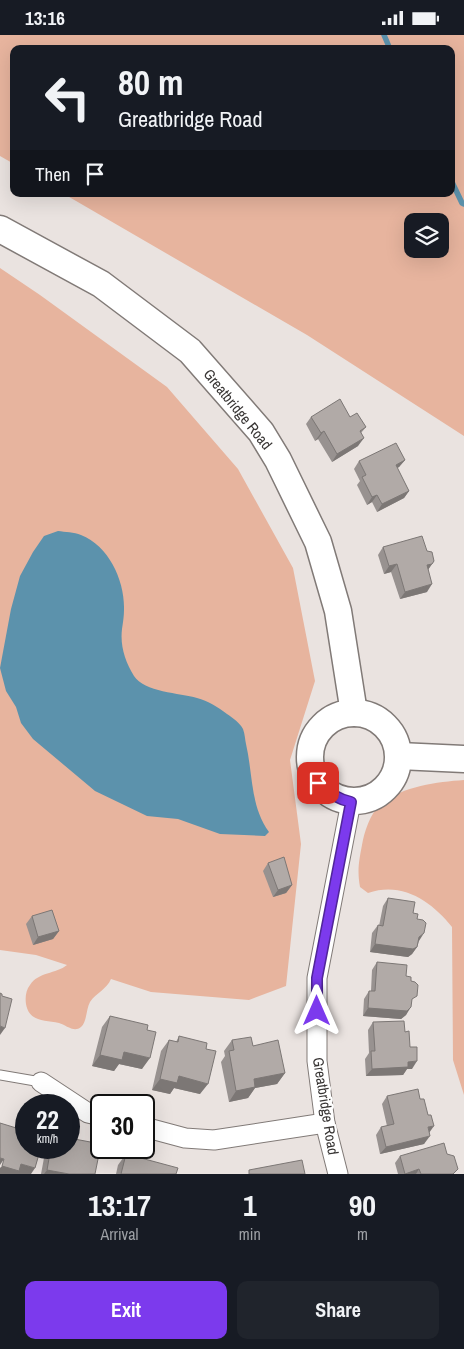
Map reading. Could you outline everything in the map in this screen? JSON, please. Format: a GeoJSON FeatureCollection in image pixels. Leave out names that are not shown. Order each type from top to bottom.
{"type":"FeatureCollection","features":[{"type":"Feature","properties":{"kind":"street","name":"Greatbridge Road"},"geometry":{"type":"LineString","coordinates":[[0,229],[101,284],[190,351],[260,432],[278,460],[318,542],[338,611],[354,713]]}},
{"type":"Feature","properties":{"kind":"street"},"geometry":{"type":"LineString","coordinates":[[354,713],[374,718],[389,729],[396,743],[399,756],[396,772],[389,785],[378,795],[366,800],[351,802],[329,793],[318,783],[311,768],[311,750],[316,735],[331,719],[354,713]]}},
{"type":"Feature","properties":{"kind":"street"},"geometry":{"type":"LineString","coordinates":[[399,756],[464,759]]}},
{"type":"Feature","properties":{"kind":"street","name":"Greatbridge Road"},"geometry":{"type":"LineString","coordinates":[[338,1174],[326,1123],[317,1061],[317,978],[351,802]]}},
{"type":"Feature","properties":{"kind":"street"},"geometry":{"type":"LineString","coordinates":[[41,1082],[90,1113]]}},
{"type":"Feature","properties":{"kind":"street"},"geometry":{"type":"LineString","coordinates":[[155,1130],[185,1138],[214,1140],[326,1123]]}},
{"type":"Feature","properties":{"kind":"lane"},"geometry":{"type":"LineString","coordinates":[[0,1075],[41,1082]]}},
{"type":"Feature","properties":{"kind":"shaded area"},"geometry":{"type":"Polygon","coordinates":[[[0,35],[464,35],[464,436],[307,335],[69,197],[455,197],[455,45],[10,45],[10,162],[0,156],[0,35]]]}},
{"type":"Feature","properties":{"kind":"shaded area"},"geometry":{"type":"Polygon","coordinates":[[[0,268],[167,387],[238,469],[293,568],[315,681],[290,760],[301,844],[286,986],[249,1000],[151,992],[111,979],[107,986],[90,1002],[83,1025],[78,1029],[73,1029],[59,1023],[34,1017],[28,1010],[26,1001],[26,994],[33,981],[42,975],[67,965],[36,955],[0,950],[0,268]]]}},
{"type":"Feature","properties":{"kind":"shaded area"},"geometry":{"type":"Polygon","coordinates":[[[464,780],[464,1095],[453,1060],[452,927],[435,909],[416,896],[393,890],[368,893],[360,887],[359,861],[366,829],[381,804],[399,793],[410,789],[464,780]]]}},
{"type":"Feature","properties":{"kind":"water"},"geometry":{"type":"Polygon","coordinates":[[[58,531],[78,534],[91,540],[100,547],[113,566],[122,588],[124,599],[122,635],[124,653],[134,676],[154,689],[205,701],[224,711],[242,727],[245,735],[255,801],[269,832],[265,836],[220,834],[178,819],[147,816],[95,791],[33,739],[21,723],[16,707],[6,691],[0,668],[11,609],[20,576],[33,552],[44,536],[58,531]]]}},
{"type":"Feature","properties":{"kind":"building"},"geometry":{"type":"Polygon","coordinates":[[[340,399],[350,417],[357,413],[366,427],[360,431],[364,438],[337,454],[324,431],[321,433],[311,417],[340,399]]]}},
{"type":"Feature","properties":{"kind":"building"},"geometry":{"type":"Polygon","coordinates":[[[396,443],[405,460],[396,465],[409,491],[382,504],[377,495],[372,497],[362,477],[366,475],[359,461],[396,443]]]}},
{"type":"Feature","properties":{"kind":"building"},"geometry":{"type":"Polygon","coordinates":[[[422,536],[427,551],[432,552],[434,561],[432,564],[427,565],[432,584],[405,592],[397,564],[389,566],[383,547],[422,536]]]}},
{"type":"Feature","properties":{"kind":"building"},"geometry":{"type":"Polygon","coordinates":[[[284,857],[292,885],[278,890],[268,863],[284,857]]]}},
{"type":"Feature","properties":{"kind":"building"},"geometry":{"type":"Polygon","coordinates":[[[388,898],[415,902],[413,913],[418,914],[417,919],[423,920],[426,923],[424,933],[419,937],[417,947],[413,949],[375,944],[378,925],[383,926],[388,898]]]}},
{"type":"Feature","properties":{"kind":"building"},"geometry":{"type":"Polygon","coordinates":[[[52,910],[59,931],[38,937],[32,916],[52,910]]]}},
{"type":"Feature","properties":{"kind":"building"},"geometry":{"type":"Polygon","coordinates":[[[377,962],[407,965],[406,976],[411,977],[411,981],[418,985],[417,996],[412,999],[411,1007],[407,1011],[368,1008],[369,991],[375,991],[377,962]]]}},
{"type":"Feature","properties":{"kind":"building"},"geometry":{"type":"Polygon","coordinates":[[[0,993],[2,996],[12,999],[5,1028],[0,1026],[0,993]]]}},
{"type":"Feature","properties":{"kind":"building"},"geometry":{"type":"Polygon","coordinates":[[[110,1016],[148,1025],[147,1030],[156,1032],[150,1058],[124,1052],[122,1060],[100,1055],[110,1016]]]}},
{"type":"Feature","properties":{"kind":"building"},"geometry":{"type":"Polygon","coordinates":[[[404,1021],[405,1032],[409,1031],[410,1047],[417,1047],[417,1061],[408,1062],[408,1067],[372,1069],[371,1051],[375,1051],[373,1022],[404,1021]]]}},
{"type":"Feature","properties":{"kind":"building"},"geometry":{"type":"Polygon","coordinates":[[[179,1036],[207,1043],[206,1049],[216,1051],[208,1084],[179,1076],[177,1083],[160,1079],[169,1040],[178,1042],[179,1036]]]}},
{"type":"Feature","properties":{"kind":"building"},"geometry":{"type":"Polygon","coordinates":[[[251,1037],[253,1046],[278,1040],[285,1073],[254,1079],[255,1087],[236,1091],[229,1051],[234,1050],[232,1040],[251,1037]]]}},
{"type":"Feature","properties":{"kind":"building"},"geometry":{"type":"Polygon","coordinates":[[[418,1089],[420,1099],[424,1099],[428,1115],[431,1115],[434,1126],[428,1127],[430,1136],[386,1147],[381,1127],[394,1124],[387,1096],[418,1089]]]}},
{"type":"Feature","properties":{"kind":"building"},"geometry":{"type":"Polygon","coordinates":[[[0,1123],[15,1128],[15,1159],[38,1159],[35,1168],[21,1164],[19,1171],[2,1166],[4,1159],[0,1158],[0,1123]]]}},
{"type":"Feature","properties":{"kind":"building"},"geometry":{"type":"Polygon","coordinates":[[[80,1140],[90,1142],[90,1159],[98,1159],[95,1174],[69,1174],[47,1170],[49,1159],[80,1159],[80,1140]]]}},
{"type":"Feature","properties":{"kind":"building"},"geometry":{"type":"Polygon","coordinates":[[[444,1143],[447,1154],[454,1156],[458,1169],[453,1174],[421,1174],[419,1169],[405,1174],[400,1156],[444,1143]]]}},
{"type":"Feature","properties":{"kind":"building"},"geometry":{"type":"Polygon","coordinates":[[[125,1159],[145,1159],[178,1168],[176,1174],[121,1174],[125,1159]]]}},
{"type":"Feature","properties":{"kind":"building"},"geometry":{"type":"Polygon","coordinates":[[[302,1160],[305,1174],[249,1174],[249,1170],[302,1160]]]}},
{"type":"Feature","properties":{"kind":"waterway"},"geometry":{"type":"LineString","coordinates":[[384,35],[388,45]]}},
{"type":"Feature","properties":{"kind":"waterway"},"geometry":{"type":"LineString","coordinates":[[455,188],[464,204]]}},
{"type":"Feature","properties":{"kind":"route"},"geometry":{"type":"LineString","coordinates":[[317,1011],[317,978],[351,802],[329,793],[318,783]]}}]}
